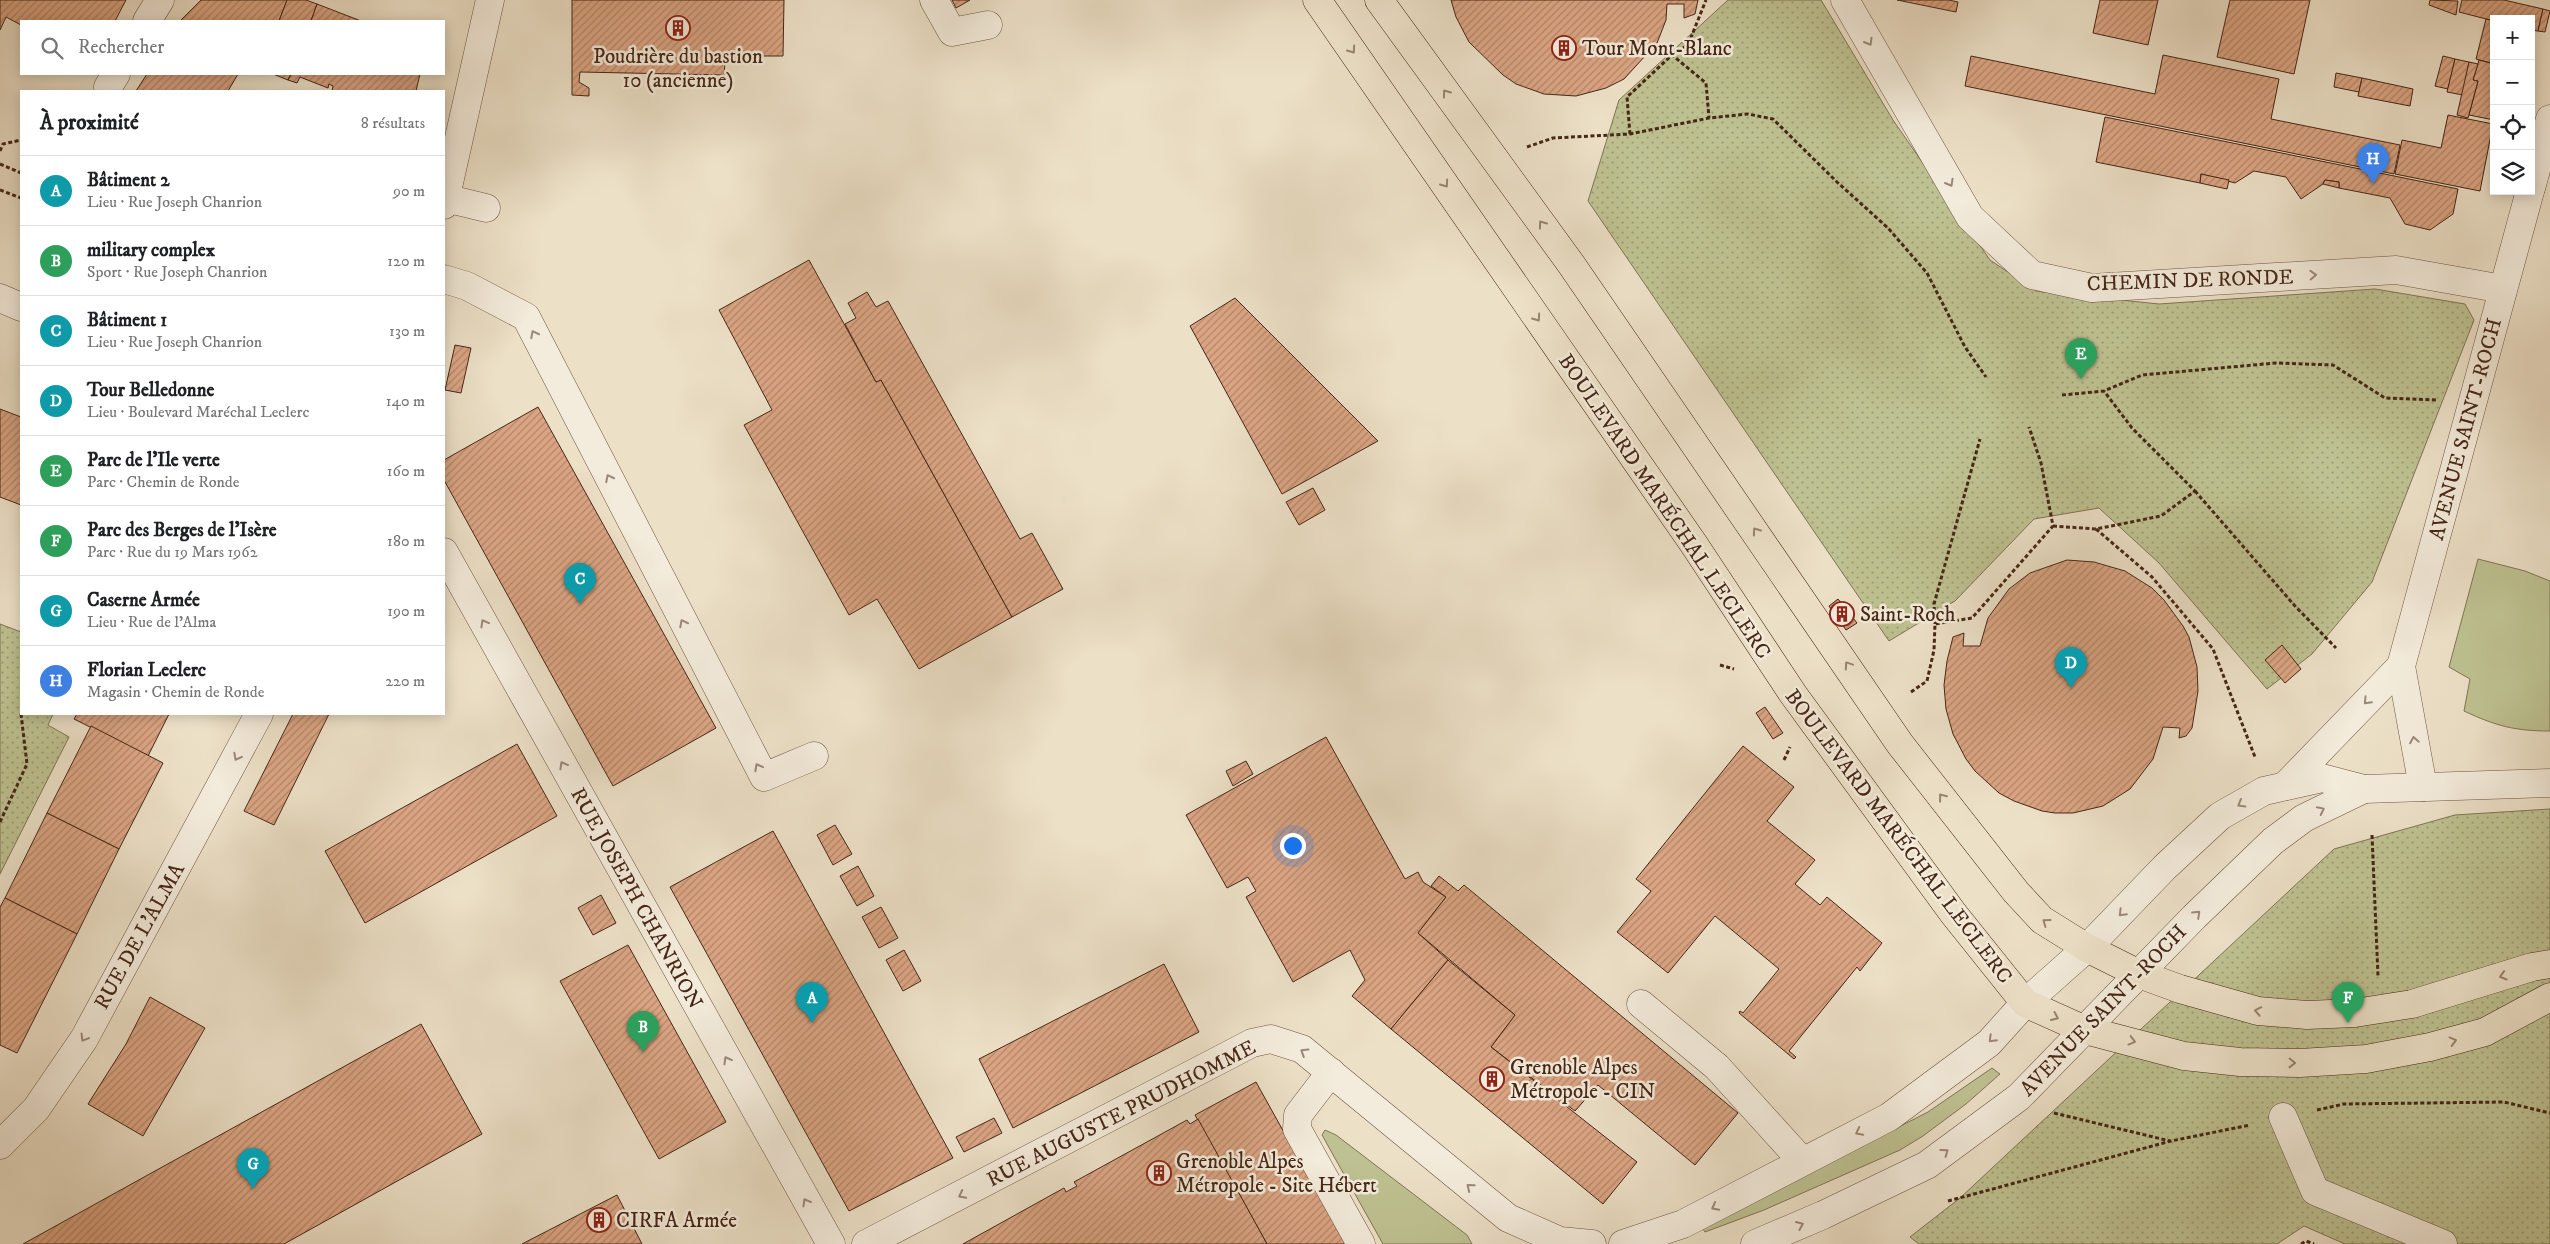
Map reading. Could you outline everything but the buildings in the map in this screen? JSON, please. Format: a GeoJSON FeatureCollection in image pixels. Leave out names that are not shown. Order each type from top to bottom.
{"type":"FeatureCollection","features":[{"type":"Feature","properties":{"kind":"main road","name":"BOULEVARD MARÉCHAL LECLERC"},"geometry":{"type":"LineString","coordinates":[[1317,0],[1693,543],[1793,694],[1952,913],[2025,1003]]}},
{"type":"Feature","properties":{"kind":"main road"},"geometry":{"type":"LineString","coordinates":[[1379,0],[1571,264],[1900,744],[2022,899],[2042,920],[2087,948],[2139,974],[2180,989],[2258,1012],[2307,1015],[2355,1013],[2412,1004],[2532,967],[2550,964]]}},
{"type":"Feature","properties":{"kind":"main road"},"geometry":{"type":"LineString","coordinates":[[2025,1003],[2085,1030],[2184,1056],[2240,1062],[2300,1063],[2366,1059],[2430,1047],[2485,1032],[2550,997]]}},
{"type":"Feature","properties":{"kind":"street"},"geometry":{"type":"LineString","coordinates":[[148,20],[160,0]]}},
{"type":"Feature","properties":{"kind":"street"},"geometry":{"type":"LineString","coordinates":[[486,208],[445,202],[490,0]]}},
{"type":"Feature","properties":{"kind":"street"},"geometry":{"type":"LineString","coordinates":[[934,0],[952,32],[988,25]]}},
{"type":"Feature","properties":{"kind":"street","name":"CHEMIN DE RONDE"},"geometry":{"type":"LineString","coordinates":[[1845,0],[1970,217],[2032,275],[2092,288],[2396,270],[2503,289]]}},
{"type":"Feature","properties":{"kind":"street"},"geometry":{"type":"LineString","coordinates":[[2535,174],[2550,120]]}},
{"type":"Feature","properties":{"kind":"street","name":"AVENUE SAINT-ROCH"},"geometry":{"type":"LineString","coordinates":[[2423,788],[2401,666],[2529,195]]}},
{"type":"Feature","properties":{"kind":"street"},"geometry":{"type":"LineString","coordinates":[[456,283],[526,317],[764,777],[814,756]]}},
{"type":"Feature","properties":{"kind":"street"},"geometry":{"type":"LineString","coordinates":[[0,298],[20,307]]}},
{"type":"Feature","properties":{"kind":"street","name":"RUE JOSEPH CHANRION"},"geometry":{"type":"LineString","coordinates":[[445,554],[831,1244]]}},
{"type":"Feature","properties":{"kind":"street","name":"AVENUE SAINT-ROCH"},"geometry":{"type":"LineString","coordinates":[[2275,788],[2401,666]]}},
{"type":"Feature","properties":{"kind":"street","name":"RUE DE L'ALMA"},"geometry":{"type":"LineString","coordinates":[[0,1145],[36,1109],[84,1039],[258,715]]}},
{"type":"Feature","properties":{"kind":"street","name":"AVENUE SAINT-ROCH"},"geometry":{"type":"LineString","coordinates":[[1623,1244],[1680,1234],[1802,1161],[1889,1117],[1989,1043],[2025,1003],[2087,948],[2165,867],[2220,816],[2275,788],[2322,778],[2364,789]]}},
{"type":"Feature","properties":{"kind":"street"},"geometry":{"type":"LineString","coordinates":[[2364,789],[2550,783]]}},
{"type":"Feature","properties":{"kind":"street","name":"AVENUE SAINT-ROCH"},"geometry":{"type":"LineString","coordinates":[[1755,1244],[1823,1215],[1927,1165],[2019,1097],[2273,841],[2304,818],[2364,789]]}},
{"type":"Feature","properties":{"kind":"street"},"geometry":{"type":"LineString","coordinates":[[1641,1004],[1723,1061],[1802,1161]]}},
{"type":"Feature","properties":{"kind":"street","name":"RUE AUGUSTE PRUDHOMME"},"geometry":{"type":"LineString","coordinates":[[866,1244],[1252,1043],[1271,1039],[1302,1049],[1331,1072],[1510,1231],[1560,1241],[1592,1244]]}},
{"type":"Feature","properties":{"kind":"street"},"geometry":{"type":"LineString","coordinates":[[1331,1072],[1298,1115],[1297,1129],[1361,1244]]}},
{"type":"Feature","properties":{"kind":"street"},"geometry":{"type":"LineString","coordinates":[[2283,1117],[2315,1191],[2443,1244]]}},
{"type":"Feature","properties":{"kind":"path"},"geometry":{"type":"LineString","coordinates":[[1630,134],[1628,97],[1672,55],[1688,45],[1706,0]]}},
{"type":"Feature","properties":{"kind":"path"},"geometry":{"type":"LineString","coordinates":[[1672,55],[1706,83],[1709,118]]}},
{"type":"Feature","properties":{"kind":"path"},"geometry":{"type":"LineString","coordinates":[[1524,148],[1553,138],[1630,134],[1709,118],[1748,114],[1774,119],[1837,182],[1888,228],[1927,273],[1965,347],[1986,377]]}},
{"type":"Feature","properties":{"kind":"path"},"geometry":{"type":"LineString","coordinates":[[0,151],[3,144],[20,140]]}},
{"type":"Feature","properties":{"kind":"path"},"geometry":{"type":"LineString","coordinates":[[0,164],[20,173]]}},
{"type":"Feature","properties":{"kind":"path"},"geometry":{"type":"LineString","coordinates":[[0,190],[20,198]]}},
{"type":"Feature","properties":{"kind":"path"},"geometry":{"type":"LineString","coordinates":[[2062,395],[2104,391],[2142,375],[2276,364],[2333,366],[2386,398],[2473,402]]}},
{"type":"Feature","properties":{"kind":"path"},"geometry":{"type":"LineString","coordinates":[[2104,391],[2132,428],[2195,491],[2295,606],[2336,648]]}},
{"type":"Feature","properties":{"kind":"path"},"geometry":{"type":"LineString","coordinates":[[2029,427],[2041,464],[2053,526]]}},
{"type":"Feature","properties":{"kind":"path"},"geometry":{"type":"LineString","coordinates":[[1911,692],[1927,681],[1934,650],[1934,604],[1980,439]]}},
{"type":"Feature","properties":{"kind":"path"},"geometry":{"type":"LineString","coordinates":[[2053,526],[2096,529],[2161,516],[2195,491]]}},
{"type":"Feature","properties":{"kind":"path"},"geometry":{"type":"LineString","coordinates":[[1935,624],[1972,618],[2053,526]]}},
{"type":"Feature","properties":{"kind":"path"},"geometry":{"type":"LineString","coordinates":[[2096,529],[2152,577],[2213,649],[2233,704],[2254,750],[2275,788]]}},
{"type":"Feature","properties":{"kind":"path"},"geometry":{"type":"LineString","coordinates":[[0,822],[27,764],[21,715]]}},
{"type":"Feature","properties":{"kind":"path"},"geometry":{"type":"LineString","coordinates":[[2372,835],[2378,976]]}},
{"type":"Feature","properties":{"kind":"path"},"geometry":{"type":"LineString","coordinates":[[1948,1201],[2171,1141],[2344,1104],[2504,1102],[2550,1112]]}},
{"type":"Feature","properties":{"kind":"path"},"geometry":{"type":"LineString","coordinates":[[2054,1113],[2171,1141]]}},
{"type":"Feature","properties":{"kind":"path"},"geometry":{"type":"LineString","coordinates":[[2301,1244],[2306,1241],[2314,1244]]}},
{"type":"Feature","properties":{"kind":"green space"},"geometry":{"type":"Polygon","coordinates":[[[1728,0],[1821,0],[1893,120],[1990,260],[2036,291],[2159,304],[2375,289],[2465,304],[2474,320],[2372,582],[2312,654],[2267,689],[2159,563],[2099,508],[2034,519],[1955,601],[1889,641],[1588,201],[1619,100],[1728,0]]]}},
{"type":"Feature","properties":{"kind":"green space"},"geometry":{"type":"Polygon","coordinates":[[[2478,559],[2525,571],[2550,581],[2550,731],[2506,727],[2464,711],[2470,679],[2449,667],[2478,559]]]}},
{"type":"Feature","properties":{"kind":"green space"},"geometry":{"type":"Polygon","coordinates":[[[0,624],[20,632],[20,715],[53,715],[48,725],[69,737],[0,874],[0,624]]]}},
{"type":"Feature","properties":{"kind":"green space"},"geometry":{"type":"Polygon","coordinates":[[[2550,809],[2550,1244],[2345,1244],[2304,1226],[2277,1244],[1919,1244],[1910,1237],[1960,1198],[2334,849],[2455,815],[2550,809]]]}},
{"type":"Feature","properties":{"kind":"green space"},"geometry":{"type":"Polygon","coordinates":[[[1992,1068],[2000,1074],[1966,1104],[1923,1136],[1900,1150],[1764,1210],[1705,1232],[1703,1229],[1718,1219],[1928,1112],[1992,1068]]]}},
{"type":"Feature","properties":{"kind":"green space"},"geometry":{"type":"Polygon","coordinates":[[[1325,1130],[1336,1135],[1467,1235],[1472,1244],[1383,1244],[1322,1135],[1325,1130]]]}},
{"type":"Feature","properties":{"kind":"place","name":"Poudrière du bastion 10 (ancienne)"},"geometry":{"type":"Point","coordinates":[678,28]}},
{"type":"Feature","properties":{"kind":"place","name":"Tour Mont-Blanc"},"geometry":{"type":"Point","coordinates":[1564,48]}},
{"type":"Feature","properties":{"kind":"place","name":"Florian Leclerc"},"geometry":{"type":"Point","coordinates":[2373,184]}},
{"type":"Feature","properties":{"kind":"place","name":"Parc de l'Ile verte"},"geometry":{"type":"Point","coordinates":[2081,379]}},
{"type":"Feature","properties":{"kind":"place","name":"Bâtiment 1"},"geometry":{"type":"Point","coordinates":[580,604]}},
{"type":"Feature","properties":{"kind":"place","name":"Saint-Roch"},"geometry":{"type":"Point","coordinates":[1842,614]}},
{"type":"Feature","properties":{"kind":"place","name":"Tour Belledonne"},"geometry":{"type":"Point","coordinates":[2071,688]}},
{"type":"Feature","properties":{"kind":"place","name":"Bâtiment 2"},"geometry":{"type":"Point","coordinates":[812,1023]}},
{"type":"Feature","properties":{"kind":"place","name":"Parc des Berges de l'Isère"},"geometry":{"type":"Point","coordinates":[2348,1023]}},
{"type":"Feature","properties":{"kind":"place","name":"military complex"},"geometry":{"type":"Point","coordinates":[643,1052]}},
{"type":"Feature","properties":{"kind":"place","name":"Grenoble Alpes Métropole - CIN"},"geometry":{"type":"Point","coordinates":[1492,1079]}},
{"type":"Feature","properties":{"kind":"place","name":"Grenoble Alpes Métropole - Site Hébert"},"geometry":{"type":"Point","coordinates":[1159,1173]}},
{"type":"Feature","properties":{"kind":"place","name":"Caserne Armée"},"geometry":{"type":"Point","coordinates":[253,1189]}},
{"type":"Feature","properties":{"kind":"place","name":"CIRFA Armée"},"geometry":{"type":"Point","coordinates":[599,1220]}}]}
